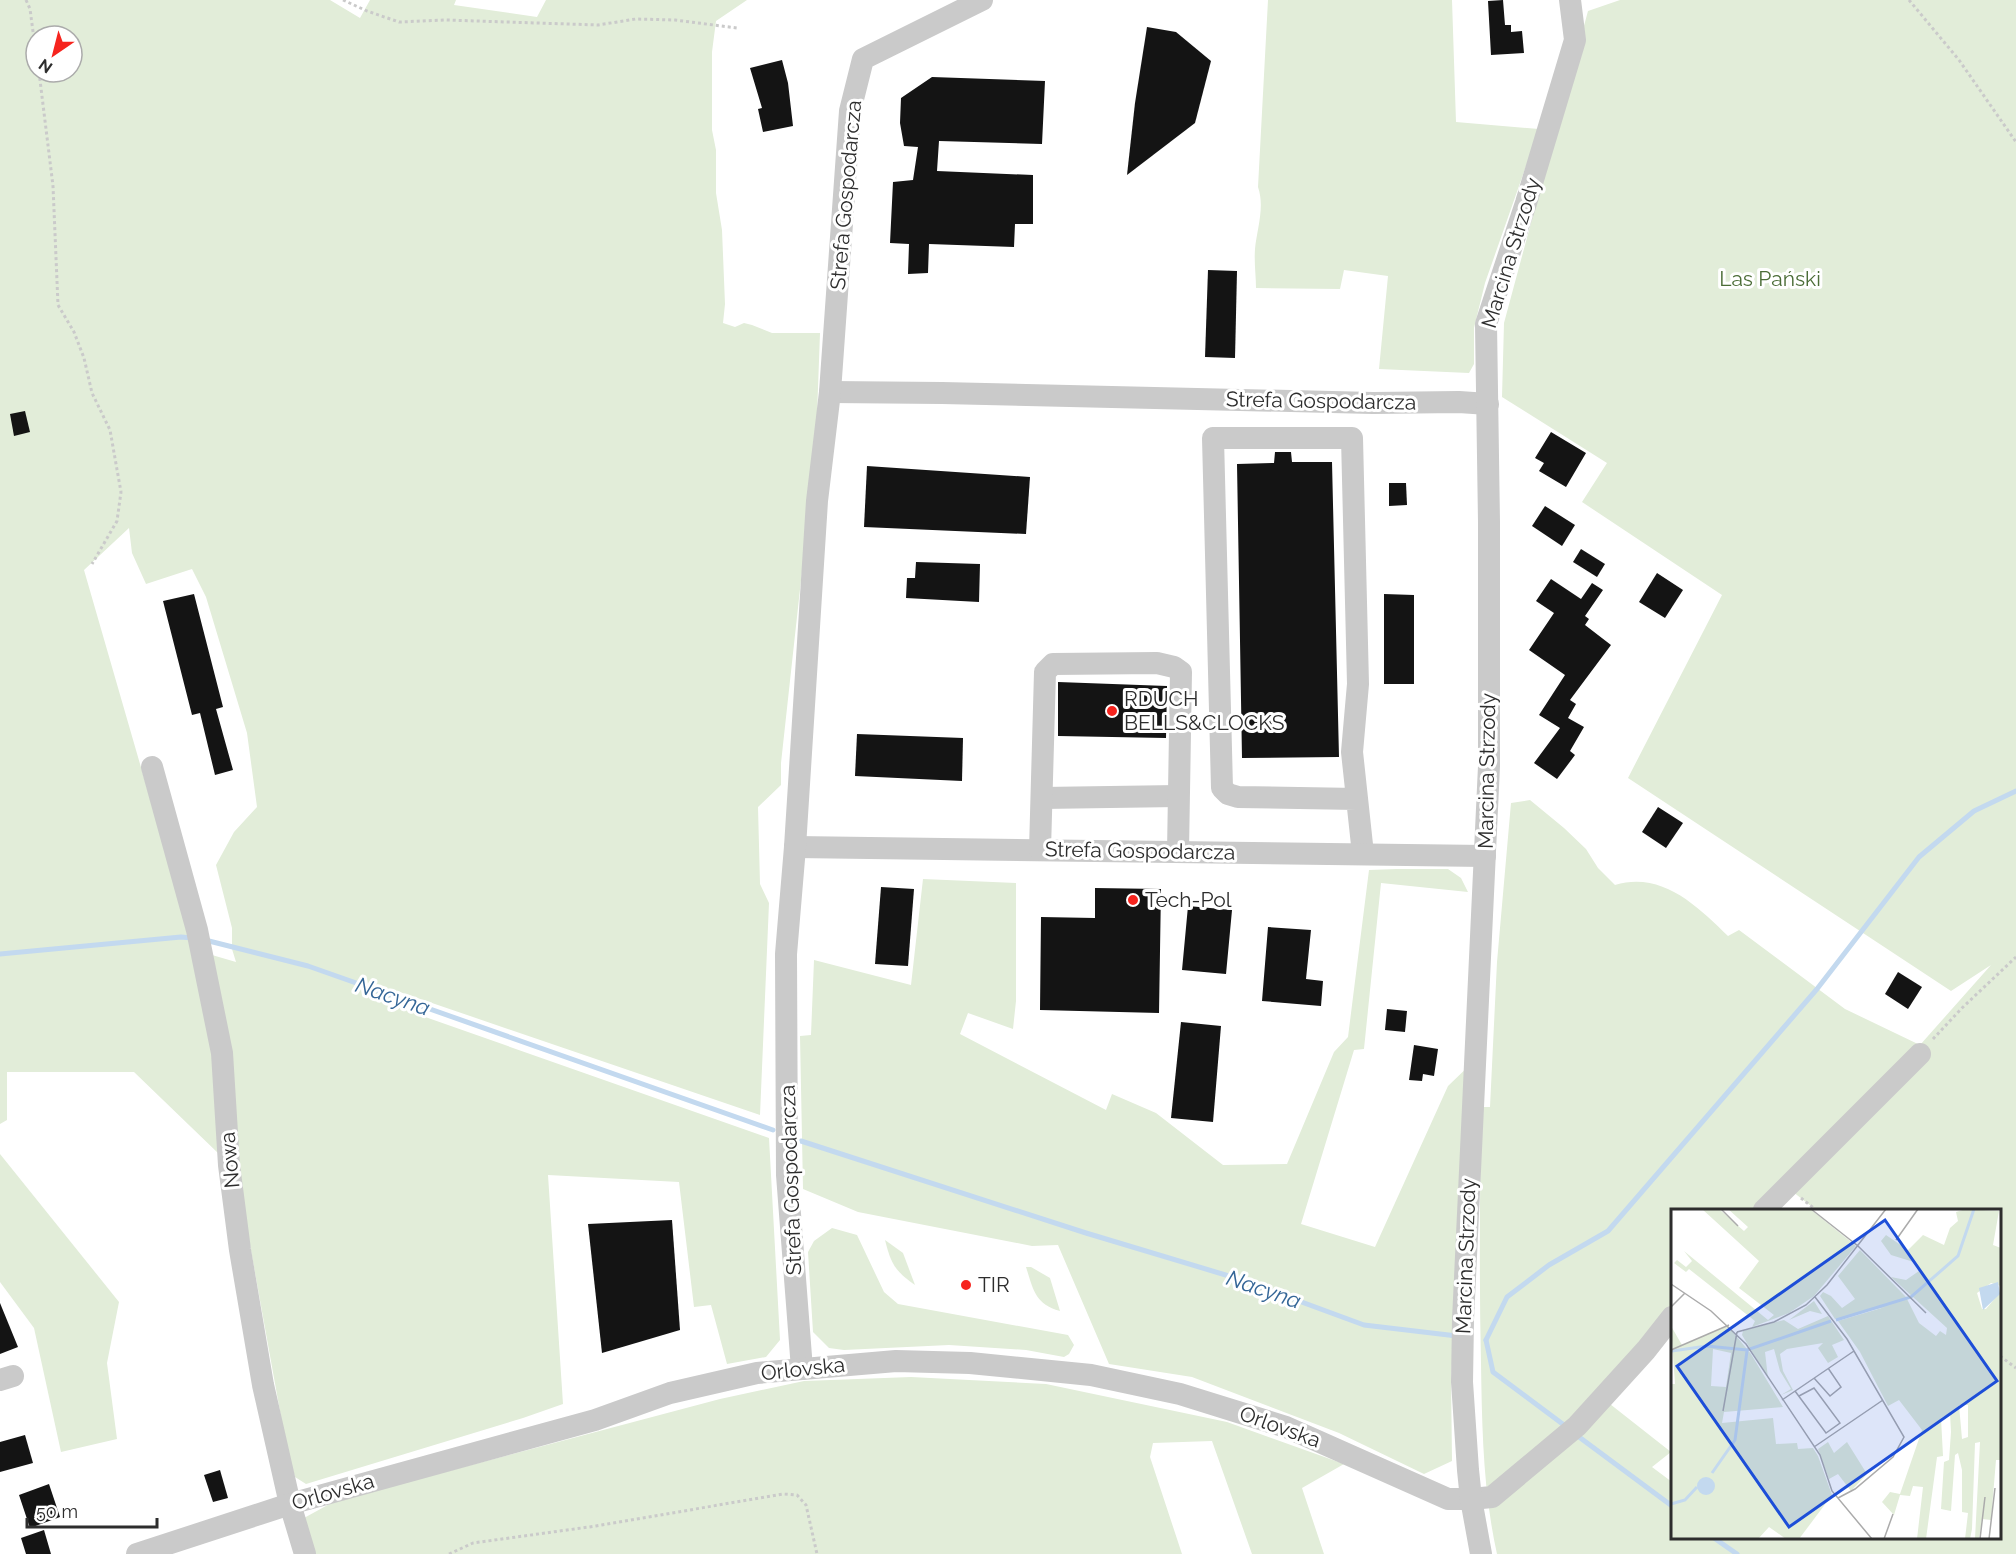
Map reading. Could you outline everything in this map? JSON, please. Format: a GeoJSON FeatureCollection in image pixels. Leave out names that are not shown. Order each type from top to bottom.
{"type":"FeatureCollection","features":[{"type":"Feature","properties":{"kind":"street","name":"Strefa Gospodarcza"},"geometry":{"type":"LineString","coordinates":[[802,1369],[787,1175],[786,954],[817,501],[830,392],[850,111],[863,59],[982,0]]}},
{"type":"Feature","properties":{"kind":"street","name":"Marcina Strzody"},"geometry":{"type":"LineString","coordinates":[[1481,1554],[1471,1499],[1462,1382],[1485,856],[1489,710],[1486,324],[1575,40],[1570,0]]}},
{"type":"Feature","properties":{"kind":"street","name":"Strefa Gospodarcza"},"geometry":{"type":"LineString","coordinates":[[830,392],[1488,404]]}},
{"type":"Feature","properties":{"kind":"street"},"geometry":{"type":"LineString","coordinates":[[1357,799],[1238,797],[1228,794],[1222,788],[1213,438],[1352,438],[1358,684],[1352,752],[1363,854]]}},
{"type":"Feature","properties":{"kind":"street"},"geometry":{"type":"LineString","coordinates":[[1040,850],[1045,672],[1053,664],[1157,663],[1174,667],[1181,672],[1178,852]]}},
{"type":"Feature","properties":{"kind":"street","name":"Nowa"},"geometry":{"type":"LineString","coordinates":[[152,767],[199,939],[222,1053],[230,1165],[240,1250],[263,1385],[290,1504],[305,1554]]}},
{"type":"Feature","properties":{"kind":"street"},"geometry":{"type":"LineString","coordinates":[[1042,798],[1178,796]]}},
{"type":"Feature","properties":{"kind":"street","name":"Strefa Gospodarcza"},"geometry":{"type":"LineString","coordinates":[[795,847],[1485,856]]}},
{"type":"Feature","properties":{"kind":"street"},"geometry":{"type":"LineString","coordinates":[[1765,1209],[1920,1054]]}},
{"type":"Feature","properties":{"kind":"street","name":"Orlovska"},"geometry":{"type":"LineString","coordinates":[[137,1554],[290,1504],[595,1420],[670,1393],[757,1373],[896,1360],[970,1363],[1091,1375],[1180,1394],[1276,1424],[1333,1447],[1436,1496],[1448,1499],[1492,1497],[1572,1431],[1646,1350],[1671,1318]]}},
{"type":"Feature","properties":{"kind":"path"},"geometry":{"type":"LineString","coordinates":[[26,0],[32,24]]}},
{"type":"Feature","properties":{"kind":"path"},"geometry":{"type":"LineString","coordinates":[[343,0],[399,22],[468,20],[598,25],[636,19],[675,20],[737,28]]}},
{"type":"Feature","properties":{"kind":"path"},"geometry":{"type":"LineString","coordinates":[[1909,0],[1959,60],[2016,142]]}},
{"type":"Feature","properties":{"kind":"path"},"geometry":{"type":"LineString","coordinates":[[40,84],[53,186],[58,305],[74,332],[84,358],[92,393],[110,430],[121,492],[117,521],[92,564]]}},
{"type":"Feature","properties":{"kind":"path"},"geometry":{"type":"LineString","coordinates":[[1920,1054],[1962,1008],[2016,957]]}},
{"type":"Feature","properties":{"kind":"path"},"geometry":{"type":"LineString","coordinates":[[2001,1357],[2016,1368]]}},
{"type":"Feature","properties":{"kind":"path"},"geometry":{"type":"LineString","coordinates":[[449,1554],[473,1543],[596,1526],[783,1494],[797,1495],[806,1505],[817,1554]]}},
{"type":"Feature","properties":{"kind":"green space"},"geometry":{"type":"Polygon","coordinates":[[[0,0],[330,0],[360,18],[370,0],[456,0],[454,5],[537,17],[546,0],[747,0],[716,21],[712,52],[712,130],[716,150],[716,193],[722,230],[725,304],[723,323],[735,327],[744,323],[772,333],[820,333],[816,443],[781,763],[781,785],[758,807],[760,884],[769,903],[760,1115],[391,989],[394,1006],[769,1138],[780,1340],[766,1357],[727,1364],[711,1305],[694,1307],[679,1182],[548,1175],[563,1404],[306,1484],[295,1477],[287,1450],[243,1206],[212,955],[236,962],[232,949],[232,928],[216,865],[234,832],[257,807],[247,733],[206,597],[192,569],[146,584],[132,553],[129,528],[84,570],[192,944],[215,1052],[219,1154],[134,1072],[7,1072],[7,1120],[0,1124],[0,0]]]}},
{"type":"Feature","properties":{"kind":"green space"},"geometry":{"type":"Polygon","coordinates":[[[1268,0],[1452,0],[1456,122],[1539,129],[1485,283],[1474,328],[1474,364],[1469,373],[1379,369],[1388,276],[1344,270],[1340,289],[1256,288],[1255,254],[1261,210],[1258,187],[1268,0]]]}},
{"type":"Feature","properties":{"kind":"green space","name":"Las Pański"},"geometry":{"type":"Polygon","coordinates":[[[1620,0],[2016,0],[2016,1554],[1497,1554],[1486,1483],[1483,1435],[1480,1299],[1481,1107],[1490,1107],[1497,962],[1511,803],[1530,800],[1586,849],[1598,868],[1615,885],[1632,882],[1648,883],[1678,894],[1704,913],[1728,936],[1739,930],[1845,1009],[1920,1045],[1991,965],[1951,991],[1628,778],[1722,595],[1582,502],[1607,463],[1502,397],[1504,323],[1588,11],[1620,0]]]}},
{"type":"Feature","properties":{"kind":"green space"},"geometry":{"type":"Polygon","coordinates":[[[1448,869],[1461,878],[1468,892],[1381,883],[1364,1049],[1354,1050],[1301,1224],[1375,1247],[1448,1086],[1475,1060],[1451,1376],[1452,1461],[1424,1474],[1339,1433],[1192,1377],[1109,1364],[1058,1245],[1032,1246],[858,1212],[803,1189],[800,1036],[811,1035],[814,960],[911,985],[923,879],[1016,883],[1016,1001],[1013,1029],[968,1013],[960,1034],[1106,1110],[1112,1094],[1156,1113],[1223,1165],[1287,1164],[1334,1052],[1348,1037],[1369,870],[1448,869]]]}},
{"type":"Feature","properties":{"kind":"green space"},"geometry":{"type":"Polygon","coordinates":[[[0,1154],[119,1302],[107,1363],[117,1439],[61,1452],[34,1328],[0,1282],[0,1154]]]}},
{"type":"Feature","properties":{"kind":"green space"},"geometry":{"type":"Polygon","coordinates":[[[832,1228],[857,1235],[884,1292],[898,1304],[1068,1335],[1074,1345],[1069,1354],[1064,1357],[1026,1350],[949,1345],[844,1350],[829,1348],[813,1332],[808,1252],[814,1241],[832,1228]]]}},
{"type":"Feature","properties":{"kind":"green space"},"geometry":{"type":"Polygon","coordinates":[[[885,1240],[903,1253],[915,1285],[895,1266],[885,1240]]]}},
{"type":"Feature","properties":{"kind":"green space"},"geometry":{"type":"Polygon","coordinates":[[[1026,1267],[1031,1267],[1050,1278],[1060,1311],[1045,1304],[1036,1295],[1026,1267]]]}},
{"type":"Feature","properties":{"kind":"green space"},"geometry":{"type":"Polygon","coordinates":[[[911,1377],[1046,1384],[1227,1422],[1344,1464],[1302,1488],[1324,1554],[1252,1554],[1212,1441],[1153,1443],[1150,1457],[1182,1554],[315,1554],[304,1518],[335,1501],[720,1399],[804,1381],[911,1377]]]}},
{"type":"Feature","properties":{"kind":"building"},"geometry":{"type":"Polygon","coordinates":[[[1503,0],[1505,25],[1511,25],[1511,32],[1522,31],[1524,53],[1491,55],[1488,1],[1503,0]]]}},
{"type":"Feature","properties":{"kind":"building"},"geometry":{"type":"Polygon","coordinates":[[[1147,27],[1176,32],[1211,61],[1195,123],[1127,175],[1135,103],[1147,27]]]}},
{"type":"Feature","properties":{"kind":"building"},"geometry":{"type":"Polygon","coordinates":[[[782,60],[788,83],[793,126],[763,132],[758,109],[762,108],[750,68],[782,60]]]}},
{"type":"Feature","properties":{"kind":"building"},"geometry":{"type":"Polygon","coordinates":[[[932,77],[1045,81],[1042,144],[939,141],[937,171],[1033,175],[1033,224],[1015,224],[1014,247],[929,244],[928,273],[908,274],[909,244],[890,243],[893,182],[913,180],[918,147],[904,146],[900,123],[901,98],[932,77]]]}},
{"type":"Feature","properties":{"kind":"building"},"geometry":{"type":"Polygon","coordinates":[[[1208,270],[1237,271],[1235,358],[1205,357],[1208,270]]]}},
{"type":"Feature","properties":{"kind":"building"},"geometry":{"type":"Polygon","coordinates":[[[25,411],[30,432],[14,436],[10,414],[25,411]]]}},
{"type":"Feature","properties":{"kind":"building"},"geometry":{"type":"Polygon","coordinates":[[[1551,432],[1586,453],[1566,487],[1539,471],[1544,463],[1535,458],[1551,432]]]}},
{"type":"Feature","properties":{"kind":"building"},"geometry":{"type":"Polygon","coordinates":[[[1275,452],[1291,452],[1292,462],[1332,462],[1339,757],[1242,758],[1237,464],[1274,463],[1275,452]]]}},
{"type":"Feature","properties":{"kind":"building"},"geometry":{"type":"Polygon","coordinates":[[[867,466],[1030,477],[1026,534],[864,527],[867,466]]]}},
{"type":"Feature","properties":{"kind":"building"},"geometry":{"type":"Polygon","coordinates":[[[1389,483],[1406,483],[1407,505],[1389,506],[1389,483]]]}},
{"type":"Feature","properties":{"kind":"building"},"geometry":{"type":"Polygon","coordinates":[[[1545,506],[1575,525],[1562,546],[1532,526],[1545,506]]]}},
{"type":"Feature","properties":{"kind":"building"},"geometry":{"type":"Polygon","coordinates":[[[1581,549],[1605,564],[1597,577],[1573,562],[1581,549]]]}},
{"type":"Feature","properties":{"kind":"building"},"geometry":{"type":"Polygon","coordinates":[[[916,562],[980,564],[979,602],[906,598],[907,578],[915,578],[916,562]]]}},
{"type":"Feature","properties":{"kind":"building"},"geometry":{"type":"Polygon","coordinates":[[[1657,573],[1683,590],[1665,618],[1639,602],[1657,573]]]}},
{"type":"Feature","properties":{"kind":"building"},"geometry":{"type":"Polygon","coordinates":[[[1551,579],[1581,599],[1592,583],[1603,590],[1585,616],[1589,619],[1585,625],[1611,645],[1570,700],[1576,704],[1568,718],[1584,727],[1570,751],[1575,755],[1557,779],[1534,763],[1560,728],[1539,715],[1565,675],[1529,650],[1554,613],[1536,601],[1551,579]]]}},
{"type":"Feature","properties":{"kind":"building"},"geometry":{"type":"Polygon","coordinates":[[[194,594],[223,707],[216,709],[233,770],[215,775],[200,713],[192,715],[163,601],[194,594]]]}},
{"type":"Feature","properties":{"kind":"building"},"geometry":{"type":"Polygon","coordinates":[[[1384,594],[1414,595],[1414,684],[1384,684],[1384,594]]]}},
{"type":"Feature","properties":{"kind":"building","name":"RDUCH BELLS&CLOCKS"},"geometry":{"type":"Polygon","coordinates":[[[1058,682],[1167,686],[1166,738],[1058,736],[1058,682]]]}},
{"type":"Feature","properties":{"kind":"building"},"geometry":{"type":"Polygon","coordinates":[[[857,734],[963,738],[962,781],[855,776],[857,734]]]}},
{"type":"Feature","properties":{"kind":"building"},"geometry":{"type":"Polygon","coordinates":[[[1658,807],[1683,823],[1666,848],[1642,832],[1658,807]]]}},
{"type":"Feature","properties":{"kind":"building"},"geometry":{"type":"Polygon","coordinates":[[[881,887],[914,889],[908,966],[875,964],[881,887]]]}},
{"type":"Feature","properties":{"kind":"building"},"geometry":{"type":"Polygon","coordinates":[[[1095,888],[1161,889],[1159,1013],[1040,1010],[1041,917],[1095,918],[1095,888]]]}},
{"type":"Feature","properties":{"kind":"building"},"geometry":{"type":"Polygon","coordinates":[[[1188,906],[1232,910],[1226,974],[1182,970],[1188,906]]]}},
{"type":"Feature","properties":{"kind":"building"},"geometry":{"type":"Polygon","coordinates":[[[1268,927],[1311,930],[1306,979],[1323,981],[1321,1006],[1262,1001],[1268,927]]]}},
{"type":"Feature","properties":{"kind":"building"},"geometry":{"type":"Polygon","coordinates":[[[1898,972],[1922,987],[1908,1009],[1885,994],[1898,972]]]}},
{"type":"Feature","properties":{"kind":"building"},"geometry":{"type":"Polygon","coordinates":[[[1387,1009],[1407,1011],[1405,1032],[1385,1030],[1387,1009]]]}},
{"type":"Feature","properties":{"kind":"building"},"geometry":{"type":"Polygon","coordinates":[[[1181,1022],[1221,1026],[1213,1122],[1171,1118],[1181,1022]]]}},
{"type":"Feature","properties":{"kind":"building"},"geometry":{"type":"Polygon","coordinates":[[[1414,1045],[1438,1049],[1434,1076],[1423,1074],[1422,1081],[1409,1080],[1414,1045]]]}},
{"type":"Feature","properties":{"kind":"building"},"geometry":{"type":"Polygon","coordinates":[[[672,1220],[680,1330],[602,1353],[588,1224],[672,1220]]]}},
{"type":"Feature","properties":{"kind":"building"},"geometry":{"type":"Polygon","coordinates":[[[0,1303],[18,1347],[0,1354],[0,1303]]]}},
{"type":"Feature","properties":{"kind":"building"},"geometry":{"type":"Polygon","coordinates":[[[25,1435],[33,1463],[0,1472],[0,1442],[25,1435]]]}},
{"type":"Feature","properties":{"kind":"building"},"geometry":{"type":"Polygon","coordinates":[[[220,1470],[228,1498],[213,1502],[204,1475],[220,1470]]]}},
{"type":"Feature","properties":{"kind":"building"},"geometry":{"type":"Polygon","coordinates":[[[49,1484],[60,1517],[30,1528],[19,1495],[49,1484]]]}},
{"type":"Feature","properties":{"kind":"building"},"geometry":{"type":"Polygon","coordinates":[[[44,1530],[51,1554],[26,1554],[21,1538],[44,1530]]]}},
{"type":"Feature","properties":{"kind":"waterway"},"geometry":{"type":"LineString","coordinates":[[1486,1340],[1507,1297],[1549,1265],[1608,1231],[1817,989],[1919,857],[1974,811],[2016,791]]}},
{"type":"Feature","properties":{"kind":"waterway","name":"Nacyna"},"geometry":{"type":"LineString","coordinates":[[0,954],[181,937],[192,938]]}},
{"type":"Feature","properties":{"kind":"waterway","name":"Nacyna"},"geometry":{"type":"LineString","coordinates":[[205,940],[308,966],[773,1130]]}},
{"type":"Feature","properties":{"kind":"waterway","name":"Nacyna"},"geometry":{"type":"LineString","coordinates":[[801,1141],[1086,1233],[1239,1279],[1364,1325],[1457,1336]]}},
{"type":"Feature","properties":{"kind":"waterway","name":"Nacyna"},"geometry":{"type":"LineString","coordinates":[[1486,1340],[1493,1372],[1568,1428]]}},
{"type":"Feature","properties":{"kind":"waterway","name":"Nacyna"},"geometry":{"type":"LineString","coordinates":[[1575,1434],[1671,1505]]}},
{"type":"Feature","properties":{"kind":"waterway","name":"Nacyna"},"geometry":{"type":"LineString","coordinates":[[1715,1539],[1737,1554]]}},
{"type":"Feature","properties":{"kind":"place","name":"RDUCH BELLS&CLOCKS"},"geometry":{"type":"Point","coordinates":[1112,711]}},
{"type":"Feature","properties":{"kind":"place","name":"Tech-Pol"},"geometry":{"type":"Point","coordinates":[1133,900]}},
{"type":"Feature","properties":{"kind":"place","name":"TIR"},"geometry":{"type":"Point","coordinates":[966,1285]}}]}
